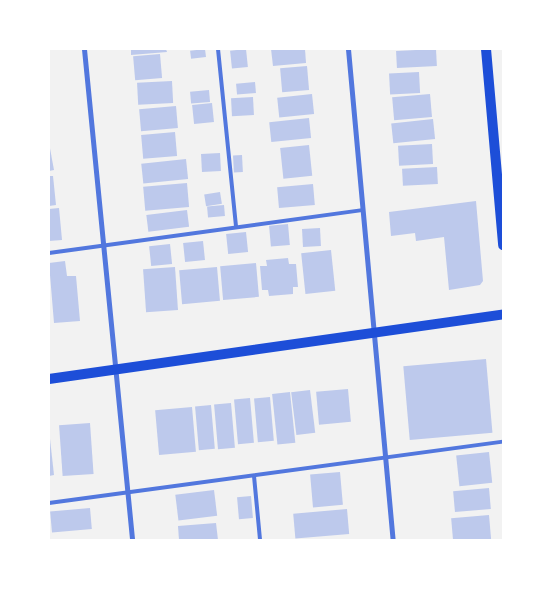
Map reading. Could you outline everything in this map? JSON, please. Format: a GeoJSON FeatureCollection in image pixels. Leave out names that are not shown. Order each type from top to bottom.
{"type":"FeatureCollection","features":[{"type":"Feature","properties":{"kind":"main road"},"geometry":{"type":"LineString","coordinates":[[486,49],[503,245]]}},
{"type":"Feature","properties":{"kind":"main road"},"geometry":{"type":"LineString","coordinates":[[49,379],[503,314]]}},
{"type":"Feature","properties":{"kind":"street"},"geometry":{"type":"LineString","coordinates":[[84,49],[132,540]]}},
{"type":"Feature","properties":{"kind":"street"},"geometry":{"type":"LineString","coordinates":[[348,49],[393,540]]}},
{"type":"Feature","properties":{"kind":"lane"},"geometry":{"type":"LineString","coordinates":[[218,49],[236,226]]}},
{"type":"Feature","properties":{"kind":"lane"},"geometry":{"type":"LineString","coordinates":[[49,253],[362,210]]}},
{"type":"Feature","properties":{"kind":"lane"},"geometry":{"type":"LineString","coordinates":[[49,503],[503,442]]}},
{"type":"Feature","properties":{"kind":"lane"},"geometry":{"type":"LineString","coordinates":[[254,476],[260,540]]}},
{"type":"Feature","properties":{"kind":"building"},"geometry":{"type":"Polygon","coordinates":[[[131,49],[166,49],[167,52],[131,55],[131,49]]]}},
{"type":"Feature","properties":{"kind":"building"},"geometry":{"type":"Polygon","coordinates":[[[205,49],[206,57],[191,59],[190,51],[205,49]]]}},
{"type":"Feature","properties":{"kind":"building"},"geometry":{"type":"Polygon","coordinates":[[[246,49],[248,67],[232,69],[230,51],[246,49]]]}},
{"type":"Feature","properties":{"kind":"building"},"geometry":{"type":"Polygon","coordinates":[[[271,49],[305,49],[306,63],[273,66],[271,49]]]}},
{"type":"Feature","properties":{"kind":"building"},"geometry":{"type":"Polygon","coordinates":[[[436,49],[437,66],[397,68],[396,51],[436,49]]]}},
{"type":"Feature","properties":{"kind":"building"},"geometry":{"type":"Polygon","coordinates":[[[160,54],[162,78],[135,80],[133,56],[160,54]]]}},
{"type":"Feature","properties":{"kind":"building"},"geometry":{"type":"Polygon","coordinates":[[[307,66],[309,90],[282,92],[280,68],[307,66]]]}},
{"type":"Feature","properties":{"kind":"building"},"geometry":{"type":"Polygon","coordinates":[[[419,72],[420,93],[390,95],[389,74],[419,72]]]}},
{"type":"Feature","properties":{"kind":"building"},"geometry":{"type":"Polygon","coordinates":[[[172,81],[173,103],[138,105],[137,83],[172,81]]]}},
{"type":"Feature","properties":{"kind":"building"},"geometry":{"type":"Polygon","coordinates":[[[255,82],[256,93],[237,95],[236,84],[255,82]]]}},
{"type":"Feature","properties":{"kind":"building"},"geometry":{"type":"Polygon","coordinates":[[[209,90],[210,102],[191,104],[190,92],[209,90]]]}},
{"type":"Feature","properties":{"kind":"building"},"geometry":{"type":"Polygon","coordinates":[[[312,94],[314,114],[279,118],[277,98],[312,94]]]}},
{"type":"Feature","properties":{"kind":"building"},"geometry":{"type":"Polygon","coordinates":[[[430,94],[432,117],[394,120],[392,97],[430,94]]]}},
{"type":"Feature","properties":{"kind":"building"},"geometry":{"type":"Polygon","coordinates":[[[253,97],[254,115],[232,116],[231,98],[253,97]]]}},
{"type":"Feature","properties":{"kind":"building"},"geometry":{"type":"Polygon","coordinates":[[[212,103],[214,122],[194,124],[192,105],[212,103]]]}},
{"type":"Feature","properties":{"kind":"building"},"geometry":{"type":"Polygon","coordinates":[[[176,106],[178,128],[141,131],[139,109],[176,106]]]}},
{"type":"Feature","properties":{"kind":"building"},"geometry":{"type":"Polygon","coordinates":[[[309,118],[311,138],[271,142],[269,122],[309,118]]]}},
{"type":"Feature","properties":{"kind":"building"},"geometry":{"type":"Polygon","coordinates":[[[433,119],[435,139],[393,143],[391,123],[433,119]]]}},
{"type":"Feature","properties":{"kind":"building"},"geometry":{"type":"Polygon","coordinates":[[[175,132],[177,156],[143,159],[141,135],[175,132]]]}},
{"type":"Feature","properties":{"kind":"building"},"geometry":{"type":"Polygon","coordinates":[[[49,143],[54,170],[49,171],[49,143]]]}},
{"type":"Feature","properties":{"kind":"building"},"geometry":{"type":"Polygon","coordinates":[[[432,144],[433,164],[399,166],[398,146],[432,144]]]}},
{"type":"Feature","properties":{"kind":"building"},"geometry":{"type":"Polygon","coordinates":[[[309,145],[312,176],[283,179],[280,148],[309,145]]]}},
{"type":"Feature","properties":{"kind":"building"},"geometry":{"type":"Polygon","coordinates":[[[220,153],[221,171],[202,172],[201,154],[220,153]]]}},
{"type":"Feature","properties":{"kind":"building"},"geometry":{"type":"Polygon","coordinates":[[[233,155],[242,155],[243,172],[234,172],[233,155]]]}},
{"type":"Feature","properties":{"kind":"building"},"geometry":{"type":"Polygon","coordinates":[[[186,159],[188,179],[143,184],[141,164],[186,159]]]}},
{"type":"Feature","properties":{"kind":"building"},"geometry":{"type":"Polygon","coordinates":[[[437,167],[438,184],[403,186],[402,169],[437,167]]]}},
{"type":"Feature","properties":{"kind":"building"},"geometry":{"type":"Polygon","coordinates":[[[49,176],[53,176],[56,205],[49,206],[49,176]]]}},
{"type":"Feature","properties":{"kind":"building"},"geometry":{"type":"Polygon","coordinates":[[[187,183],[189,207],[145,211],[143,187],[187,183]]]}},
{"type":"Feature","properties":{"kind":"building"},"geometry":{"type":"Polygon","coordinates":[[[313,184],[315,205],[279,208],[277,187],[313,184]]]}},
{"type":"Feature","properties":{"kind":"building"},"geometry":{"type":"Polygon","coordinates":[[[220,192],[222,204],[206,206],[204,195],[220,192]]]}},
{"type":"Feature","properties":{"kind":"building"},"geometry":{"type":"Polygon","coordinates":[[[476,201],[483,281],[480,285],[449,290],[444,237],[416,241],[415,233],[391,236],[389,212],[476,201]]]}},
{"type":"Feature","properties":{"kind":"building"},"geometry":{"type":"Polygon","coordinates":[[[224,205],[225,216],[208,217],[207,206],[224,205]]]}},
{"type":"Feature","properties":{"kind":"building"},"geometry":{"type":"Polygon","coordinates":[[[59,208],[62,240],[49,241],[49,209],[59,208]]]}},
{"type":"Feature","properties":{"kind":"building"},"geometry":{"type":"Polygon","coordinates":[[[187,210],[189,227],[148,232],[146,215],[187,210]]]}},
{"type":"Feature","properties":{"kind":"building"},"geometry":{"type":"Polygon","coordinates":[[[288,224],[290,245],[271,247],[269,226],[288,224]]]}},
{"type":"Feature","properties":{"kind":"building"},"geometry":{"type":"Polygon","coordinates":[[[320,228],[321,246],[303,247],[302,229],[320,228]]]}},
{"type":"Feature","properties":{"kind":"building"},"geometry":{"type":"Polygon","coordinates":[[[246,232],[248,252],[228,254],[226,234],[246,232]]]}},
{"type":"Feature","properties":{"kind":"building"},"geometry":{"type":"Polygon","coordinates":[[[203,241],[205,260],[185,262],[183,243],[203,241]]]}},
{"type":"Feature","properties":{"kind":"building"},"geometry":{"type":"Polygon","coordinates":[[[170,244],[172,264],[151,266],[149,246],[170,244]]]}},
{"type":"Feature","properties":{"kind":"building"},"geometry":{"type":"Polygon","coordinates":[[[331,250],[335,291],[305,294],[301,253],[331,250]]]}},
{"type":"Feature","properties":{"kind":"building"},"geometry":{"type":"Polygon","coordinates":[[[288,258],[289,264],[296,264],[298,287],[293,287],[293,294],[269,296],[268,290],[262,290],[260,266],[267,266],[266,260],[288,258]]]}},
{"type":"Feature","properties":{"kind":"building"},"geometry":{"type":"Polygon","coordinates":[[[65,261],[67,276],[76,276],[80,321],[54,323],[49,263],[65,261]]]}},
{"type":"Feature","properties":{"kind":"building"},"geometry":{"type":"Polygon","coordinates":[[[256,263],[259,297],[223,300],[220,266],[256,263]]]}},
{"type":"Feature","properties":{"kind":"building"},"geometry":{"type":"Polygon","coordinates":[[[175,267],[178,310],[146,312],[143,269],[175,267]]]}},
{"type":"Feature","properties":{"kind":"building"},"geometry":{"type":"Polygon","coordinates":[[[217,267],[220,301],[182,304],[179,270],[217,267]]]}},
{"type":"Feature","properties":{"kind":"building"},"geometry":{"type":"Polygon","coordinates":[[[486,359],[492,433],[410,440],[403,366],[486,359]]]}},
{"type":"Feature","properties":{"kind":"building"},"geometry":{"type":"Polygon","coordinates":[[[348,389],[351,422],[319,425],[316,392],[348,389]]]}},
{"type":"Feature","properties":{"kind":"building"},"geometry":{"type":"Polygon","coordinates":[[[310,390],[315,433],[296,435],[291,392],[310,390]]]}},
{"type":"Feature","properties":{"kind":"building"},"geometry":{"type":"Polygon","coordinates":[[[290,392],[295,443],[277,445],[272,394],[290,392]]]}},
{"type":"Feature","properties":{"kind":"building"},"geometry":{"type":"Polygon","coordinates":[[[270,397],[274,441],[258,442],[254,398],[270,397]]]}},
{"type":"Feature","properties":{"kind":"building"},"geometry":{"type":"Polygon","coordinates":[[[250,398],[254,443],[238,444],[234,399],[250,398]]]}},
{"type":"Feature","properties":{"kind":"building"},"geometry":{"type":"Polygon","coordinates":[[[231,403],[235,448],[218,449],[214,404],[231,403]]]}},
{"type":"Feature","properties":{"kind":"building"},"geometry":{"type":"Polygon","coordinates":[[[211,405],[215,449],[199,450],[195,406],[211,405]]]}},
{"type":"Feature","properties":{"kind":"building"},"geometry":{"type":"Polygon","coordinates":[[[192,407],[196,452],[159,455],[155,410],[192,407]]]}},
{"type":"Feature","properties":{"kind":"building"},"geometry":{"type":"Polygon","coordinates":[[[90,423],[94,474],[63,476],[59,425],[90,423]]]}},
{"type":"Feature","properties":{"kind":"building"},"geometry":{"type":"Polygon","coordinates":[[[49,430],[54,475],[49,476],[49,430]]]}},
{"type":"Feature","properties":{"kind":"building"},"geometry":{"type":"Polygon","coordinates":[[[489,452],[492,483],[459,486],[456,455],[489,452]]]}},
{"type":"Feature","properties":{"kind":"building"},"geometry":{"type":"Polygon","coordinates":[[[340,472],[343,505],[313,507],[310,475],[340,472]]]}},
{"type":"Feature","properties":{"kind":"building"},"geometry":{"type":"Polygon","coordinates":[[[489,488],[491,509],[455,512],[453,491],[489,488]]]}},
{"type":"Feature","properties":{"kind":"building"},"geometry":{"type":"Polygon","coordinates":[[[214,490],[217,516],[178,521],[175,495],[214,490]]]}},
{"type":"Feature","properties":{"kind":"building"},"geometry":{"type":"Polygon","coordinates":[[[251,496],[253,518],[239,519],[237,497],[251,496]]]}},
{"type":"Feature","properties":{"kind":"building"},"geometry":{"type":"Polygon","coordinates":[[[90,508],[92,529],[52,532],[50,511],[90,508]]]}},
{"type":"Feature","properties":{"kind":"building"},"geometry":{"type":"Polygon","coordinates":[[[347,509],[349,534],[295,539],[293,514],[347,509]]]}},
{"type":"Feature","properties":{"kind":"building"},"geometry":{"type":"Polygon","coordinates":[[[489,515],[491,540],[453,540],[451,518],[489,515]]]}},
{"type":"Feature","properties":{"kind":"building"},"geometry":{"type":"Polygon","coordinates":[[[216,523],[218,540],[179,540],[178,526],[216,523]]]}}]}
